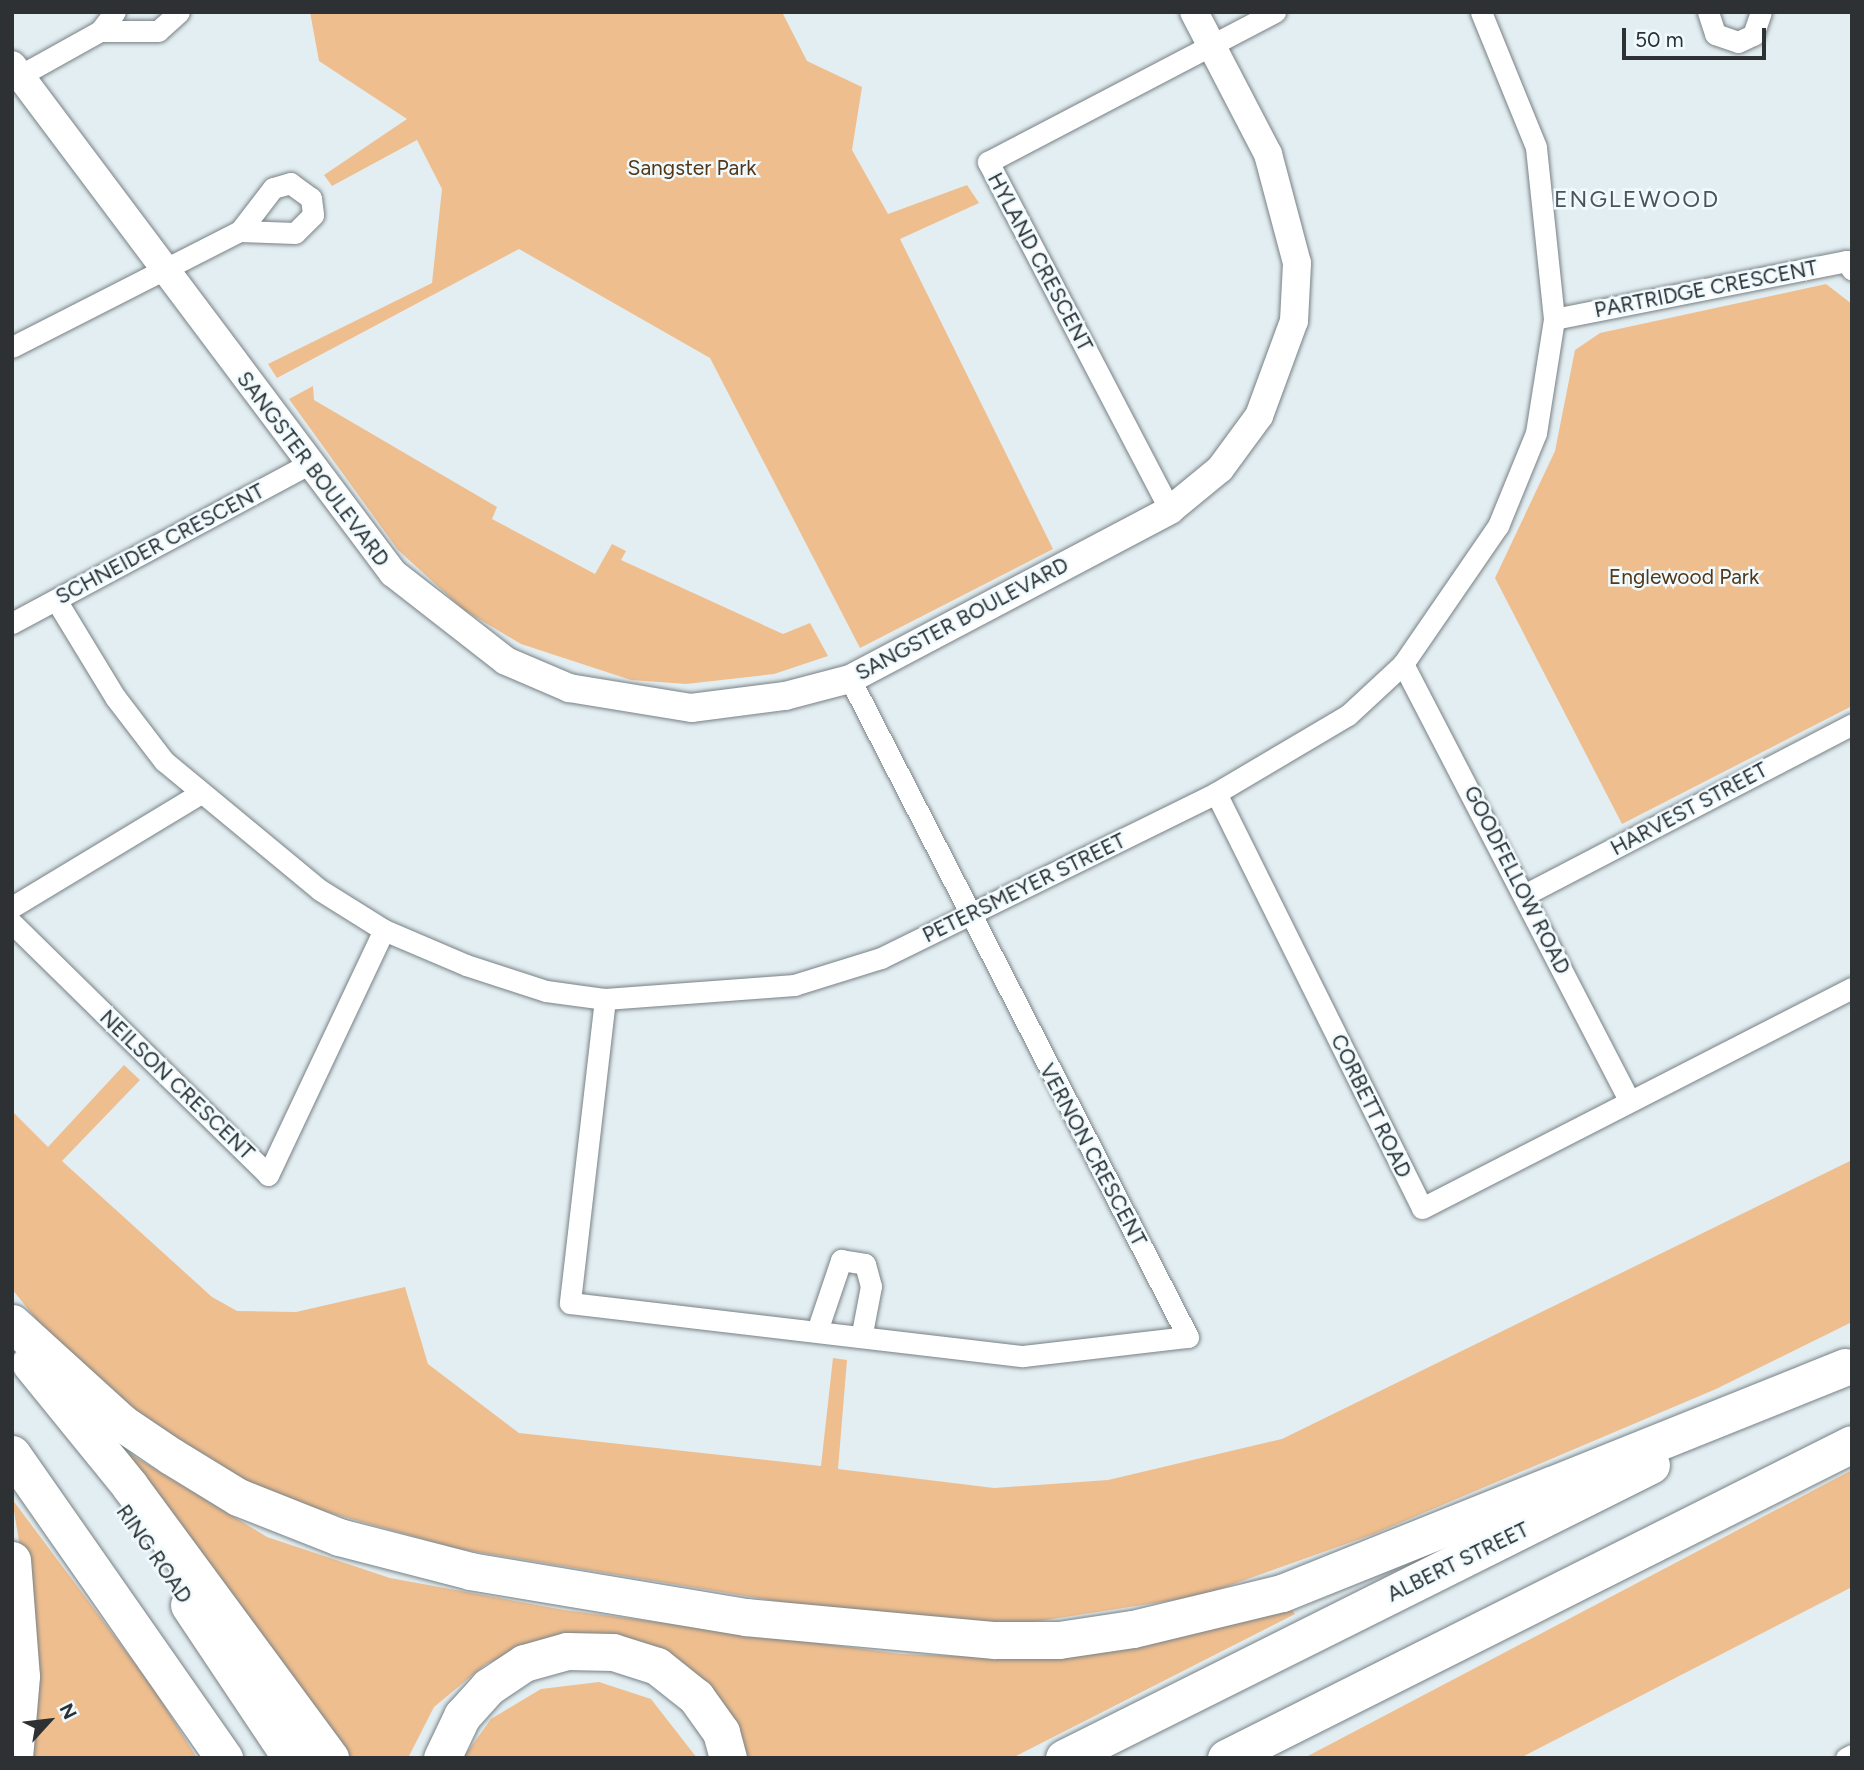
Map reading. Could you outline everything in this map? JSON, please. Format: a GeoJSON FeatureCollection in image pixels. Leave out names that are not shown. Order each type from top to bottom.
{"type":"FeatureCollection","features":[{"type":"Feature","properties":{"kind":"highway"},"geometry":{"type":"LineString","coordinates":[[12,1323],[122,1423],[171,1456],[238,1497],[351,1541],[470,1571],[745,1617],[995,1640],[1059,1640],[1133,1629],[1282,1593],[1848,1366]]}},
{"type":"Feature","properties":{"kind":"highway"},"geometry":{"type":"LineString","coordinates":[[12,1342],[129,1485],[330,1758]]}},
{"type":"Feature","properties":{"kind":"highway","name":"RING ROAD"},"geometry":{"type":"LineString","coordinates":[[12,1353],[291,1758]]}},
{"type":"Feature","properties":{"kind":"highway","name":"ALBERT STREET"},"geometry":{"type":"LineString","coordinates":[[1063,1758],[1848,1366]]}},
{"type":"Feature","properties":{"kind":"highway"},"geometry":{"type":"LineString","coordinates":[[1226,1758],[1310,1721],[1852,1444]]}},
{"type":"Feature","properties":{"kind":"highway"},"geometry":{"type":"LineString","coordinates":[[12,1454],[224,1758]]}},
{"type":"Feature","properties":{"kind":"highway"},"geometry":{"type":"LineString","coordinates":[[12,1560],[21,1676],[14,1758]]}},
{"type":"Feature","properties":{"kind":"highway"},"geometry":{"type":"LineString","coordinates":[[442,1758],[462,1716],[488,1687],[524,1663],[567,1651],[613,1652],[657,1666],[696,1697],[721,1732],[728,1758]]}},
{"type":"Feature","properties":{"kind":"highway"},"geometry":{"type":"LineString","coordinates":[[1265,1758],[1310,1721]]}},
{"type":"Feature","properties":{"kind":"street"},"geometry":{"type":"LineString","coordinates":[[15,73],[100,31],[115,12]]}},
{"type":"Feature","properties":{"kind":"street"},"geometry":{"type":"LineString","coordinates":[[100,31],[158,32],[179,12]]}},
{"type":"Feature","properties":{"kind":"street","name":"SANGSTER BOULEVARD"},"geometry":{"type":"LineString","coordinates":[[15,73],[307,465],[393,573],[441,616],[506,661],[569,688],[691,708],[785,696],[850,679],[1170,510],[1220,469],[1259,416],[1294,321],[1297,263],[1284,202],[1268,154],[1194,12]]}},
{"type":"Feature","properties":{"kind":"street"},"geometry":{"type":"LineString","coordinates":[[1212,46],[1275,12]]}},
{"type":"Feature","properties":{"kind":"street","name":"PETERSMEYER STREET"},"geometry":{"type":"LineString","coordinates":[[56,600],[115,697],[164,761],[320,890],[384,930],[546,991],[605,999],[794,985],[881,958],[1216,793],[1348,715],[1403,664],[1498,526],[1536,433],[1554,319],[1536,147],[1481,12]]}},
{"type":"Feature","properties":{"kind":"street"},"geometry":{"type":"LineString","coordinates":[[1708,12],[1715,34],[1738,42],[1753,35],[1761,12]]}},
{"type":"Feature","properties":{"kind":"street","name":"HYLAND CRESCENT"},"geometry":{"type":"LineString","coordinates":[[1170,510],[988,162],[1212,46]]}},
{"type":"Feature","properties":{"kind":"street"},"geometry":{"type":"LineString","coordinates":[[12,347],[240,231]]}},
{"type":"Feature","properties":{"kind":"street","name":"PARTRIDGE CRESCENT"},"geometry":{"type":"LineString","coordinates":[[1554,319],[1847,261],[1852,270]]}},
{"type":"Feature","properties":{"kind":"street","name":"SCHNEIDER CRESCENT"},"geometry":{"type":"LineString","coordinates":[[12,623],[307,465]]}},
{"type":"Feature","properties":{"kind":"street","name":"GOODFELLOW ROAD"},"geometry":{"type":"LineString","coordinates":[[1403,664],[1526,894],[1628,1098]]}},
{"type":"Feature","properties":{"kind":"street","name":"VERNON CRESCENT"},"geometry":{"type":"LineString","coordinates":[[605,999],[570,1303],[862,1333],[1023,1356],[1188,1338],[968,915],[850,679]]}},
{"type":"Feature","properties":{"kind":"street","name":"HARVEST STREET"},"geometry":{"type":"LineString","coordinates":[[1526,894],[1852,724]]}},
{"type":"Feature","properties":{"kind":"street"},"geometry":{"type":"LineString","coordinates":[[12,907],[201,793]]}},
{"type":"Feature","properties":{"kind":"street","name":"CORBETT ROAD"},"geometry":{"type":"LineString","coordinates":[[1216,793],[1422,1208],[1628,1098]]}},
{"type":"Feature","properties":{"kind":"street","name":"NEILSON CRESCENT"},"geometry":{"type":"LineString","coordinates":[[12,923],[268,1175],[384,930]]}},
{"type":"Feature","properties":{"kind":"street"},"geometry":{"type":"LineString","coordinates":[[1628,1098],[1852,988]]}},
{"type":"Feature","properties":{"kind":"street"},"geometry":{"type":"LineString","coordinates":[[818,1328],[841,1260],[865,1264],[871,1286],[862,1333]]}},
{"type":"Feature","properties":{"kind":"street"},"geometry":{"type":"LineString","coordinates":[[1846,1758],[1852,1755]]}},
{"type":"Feature","properties":{"kind":"green space","name":"Sangster Park"},"geometry":{"type":"Polygon","coordinates":[[[310,12],[782,12],[807,61],[862,87],[852,150],[888,214],[967,185],[979,203],[900,239],[1053,549],[860,648],[710,358],[519,249],[277,378],[268,364],[432,283],[442,189],[417,140],[332,186],[324,175],[407,119],[319,61],[310,12]]]}},
{"type":"Feature","properties":{"kind":"green space","name":"Englewood Park"},"geometry":{"type":"Polygon","coordinates":[[[1826,284],[1852,304],[1852,706],[1622,824],[1495,578],[1555,451],[1575,350],[1600,333],[1826,284]]]}},
{"type":"Feature","properties":{"kind":"green space"},"geometry":{"type":"Polygon","coordinates":[[[313,386],[314,400],[497,507],[492,519],[595,574],[612,544],[626,551],[621,560],[783,634],[810,623],[828,656],[774,674],[686,684],[631,680],[521,644],[464,610],[398,550],[289,399],[313,386]]]}},
{"type":"Feature","properties":{"kind":"green space"},"geometry":{"type":"Polygon","coordinates":[[[124,1065],[140,1080],[62,1161],[212,1297],[237,1311],[296,1312],[405,1287],[428,1364],[519,1433],[821,1466],[833,1358],[847,1360],[838,1469],[994,1488],[1108,1480],[1282,1439],[1852,1160],[1852,1322],[1716,1389],[1374,1534],[1200,1596],[1014,1625],[855,1614],[459,1549],[273,1497],[173,1440],[59,1348],[12,1289],[12,1111],[48,1147],[124,1065]]]}},
{"type":"Feature","properties":{"kind":"green space"},"geometry":{"type":"Polygon","coordinates":[[[127,1452],[267,1537],[390,1578],[564,1610],[901,1654],[1041,1659],[1195,1632],[1288,1605],[1295,1614],[1012,1758],[742,1758],[706,1687],[543,1640],[486,1664],[434,1707],[408,1758],[346,1758],[127,1452]]]}},
{"type":"Feature","properties":{"kind":"green space"},"geometry":{"type":"Polygon","coordinates":[[[1852,1470],[1852,1587],[1520,1758],[1304,1758],[1852,1470]]]}},
{"type":"Feature","properties":{"kind":"green space"},"geometry":{"type":"Polygon","coordinates":[[[12,1499],[154,1689],[197,1758],[25,1758],[22,1559],[12,1499]]]}},
{"type":"Feature","properties":{"kind":"green space"},"geometry":{"type":"Polygon","coordinates":[[[599,1682],[651,1699],[697,1758],[463,1758],[491,1719],[541,1689],[599,1682]]]}},
{"type":"Feature","properties":{"kind":"district","name":"ENGLEWOOD"},"geometry":{"type":"Point","coordinates":[1637,199]}}]}
